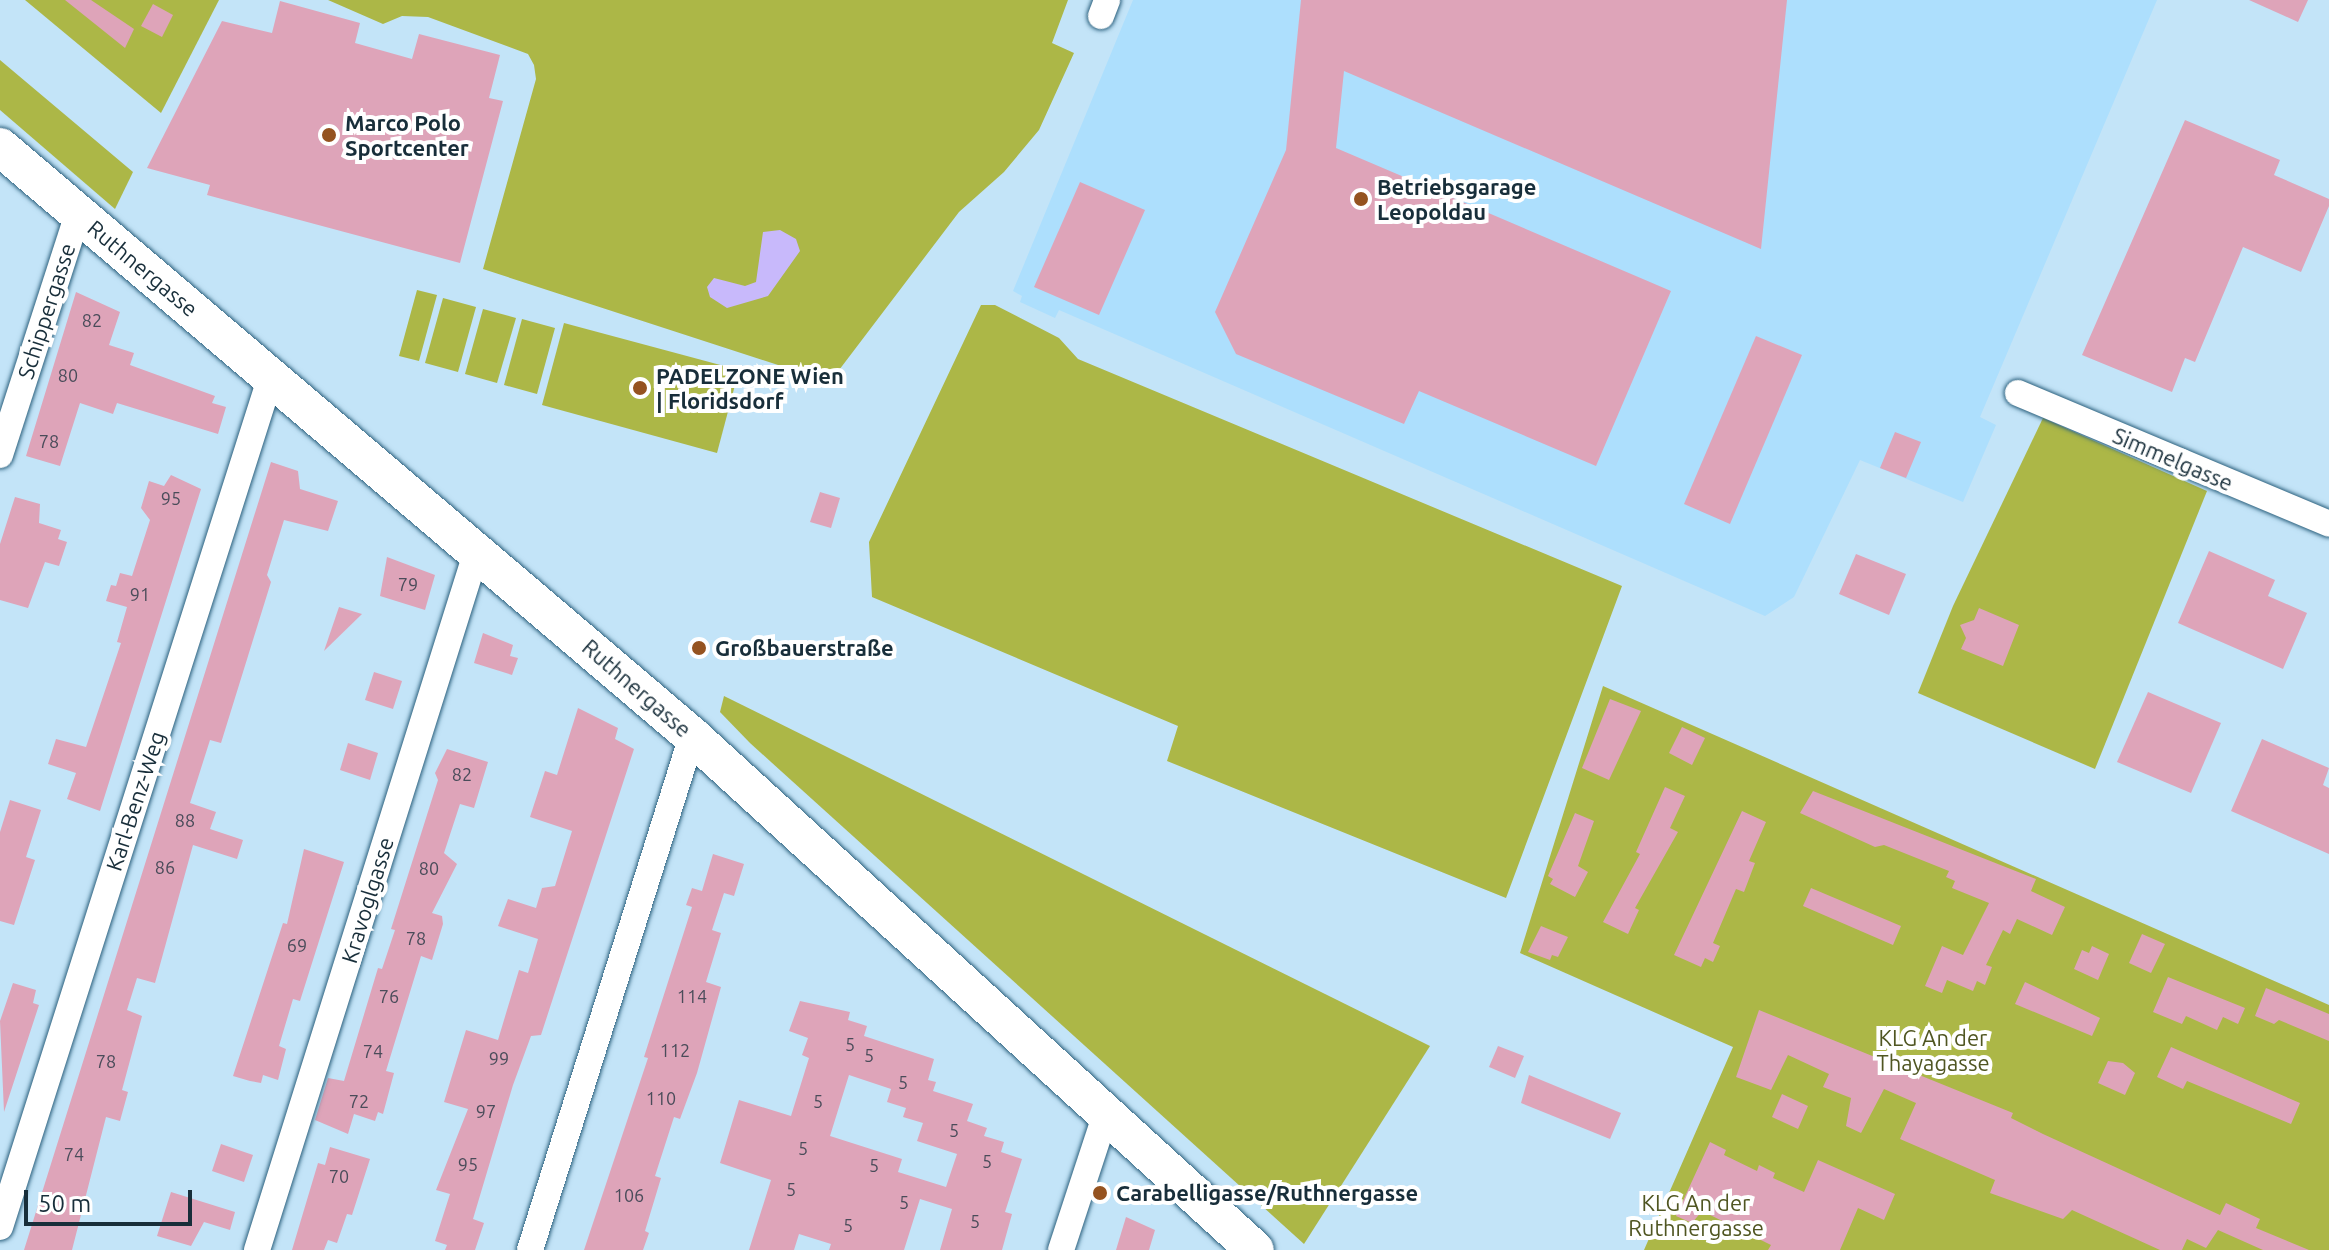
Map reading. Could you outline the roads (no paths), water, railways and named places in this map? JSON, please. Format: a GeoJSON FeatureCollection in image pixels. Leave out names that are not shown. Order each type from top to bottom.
{"type":"FeatureCollection","features":[{"type":"Feature","properties":{"kind":"street","name":"Ruthnergasse"},"geometry":{"type":"LineString","coordinates":[[0,147],[692,736],[1255,1250]]}},
{"type":"Feature","properties":{"kind":"street","name":"Schippergasse"},"geometry":{"type":"LineString","coordinates":[[0,455],[78,214]]}},
{"type":"Feature","properties":{"kind":"street","name":"Karl-Benz-Weg"},"geometry":{"type":"LineString","coordinates":[[0,1227],[271,376]]}},
{"type":"Feature","properties":{"kind":"street","name":"Simmelgasse"},"geometry":{"type":"LineString","coordinates":[[2018,393],[2329,524]]}},
{"type":"Feature","properties":{"kind":"street","name":"Kravoglgasse"},"geometry":{"type":"LineString","coordinates":[[257,1250],[477,550]]}},
{"type":"Feature","properties":{"kind":"street"},"geometry":{"type":"LineString","coordinates":[[530,1250],[692,736]]}},
{"type":"Feature","properties":{"kind":"street"},"geometry":{"type":"LineString","coordinates":[[1061,1250],[1106,1113]]}},
{"type":"Feature","properties":{"kind":"place","name":"Marco Polo Sportcenter"},"geometry":{"type":"Point","coordinates":[329,135]}},
{"type":"Feature","properties":{"kind":"place","name":"Betriebsgarage Leopoldau"},"geometry":{"type":"Point","coordinates":[1361,199]}},
{"type":"Feature","properties":{"kind":"place","name":"PADELZONE Wien | Floridsdorf"},"geometry":{"type":"Point","coordinates":[640,388]}},
{"type":"Feature","properties":{"kind":"place","name":"Großbauerstraße"},"geometry":{"type":"Point","coordinates":[699,648]}},
{"type":"Feature","properties":{"kind":"place","name":"Carabelligasse/Ruthnergasse"},"geometry":{"type":"Point","coordinates":[1100,1193]}},
{"type":"Feature","properties":{"kind":"park label","name":"KLG An der Thayagasse"},"geometry":{"type":"Point","coordinates":[1933,1050]}},
{"type":"Feature","properties":{"kind":"park label","name":"KLG An der Ruthnergasse"},"geometry":{"type":"Point","coordinates":[1696,1214]}}]}
